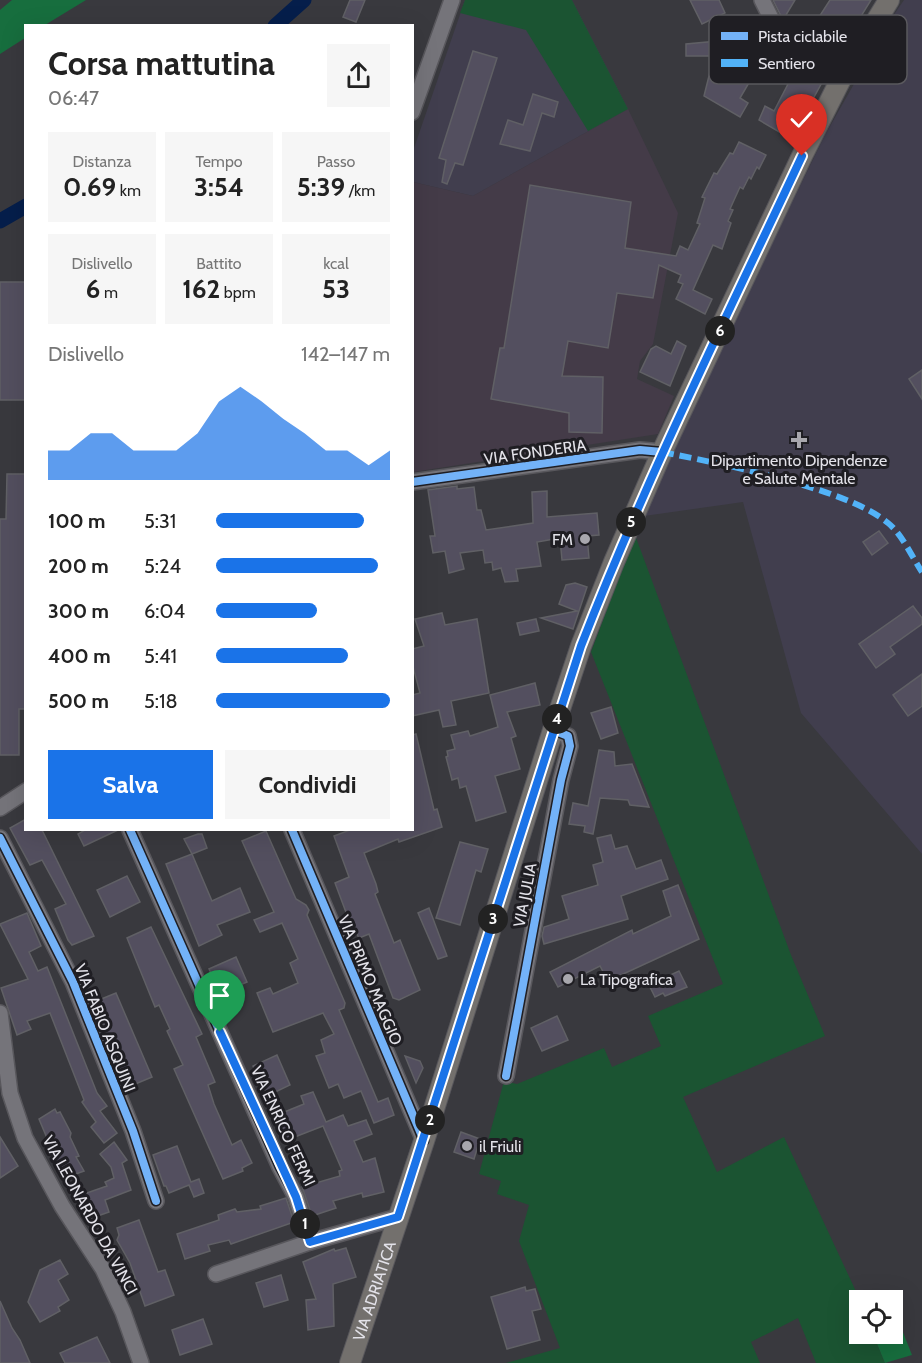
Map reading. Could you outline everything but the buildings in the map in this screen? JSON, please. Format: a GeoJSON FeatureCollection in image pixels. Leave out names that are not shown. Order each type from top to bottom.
{"type":"FeatureCollection","features":[{"type":"Feature","properties":{"kind":"main road","name":"VIA ADRIATICA"},"geometry":{"type":"LineString","coordinates":[[880,15],[889,0]]}},
{"type":"Feature","properties":{"kind":"main road","name":"VIA ADRIATICA"},"geometry":{"type":"LineString","coordinates":[[350,1363],[581,646],[662,452],[839,84]]}},
{"type":"Feature","properties":{"kind":"street"},"geometry":{"type":"LineString","coordinates":[[414,106],[452,0]]}},
{"type":"Feature","properties":{"kind":"street"},"geometry":{"type":"LineString","coordinates":[[762,0],[770,15]]}},
{"type":"Feature","properties":{"kind":"street","name":"VIA FONDERIA"},"geometry":{"type":"LineString","coordinates":[[414,482],[640,450],[662,452]]}},
{"type":"Feature","properties":{"kind":"street","name":"VIA JULIA"},"geometry":{"type":"LineString","coordinates":[[506,1076],[570,741],[568,736],[553,730]]}},
{"type":"Feature","properties":{"kind":"street"},"geometry":{"type":"LineString","coordinates":[[539,774],[561,780]]}},
{"type":"Feature","properties":{"kind":"street"},"geometry":{"type":"LineString","coordinates":[[0,808],[24,792]]}},
{"type":"Feature","properties":{"kind":"street","name":"VIA ENRICO FERMI"},"geometry":{"type":"LineString","coordinates":[[130,831],[275,1156],[296,1197],[310,1242]]}},
{"type":"Feature","properties":{"kind":"street","name":"VIA PRIMO MAGGIO"},"geometry":{"type":"LineString","coordinates":[[292,831],[423,1141]]}},
{"type":"Feature","properties":{"kind":"street","name":"VIA FABIO ASQUINI"},"geometry":{"type":"LineString","coordinates":[[0,838],[73,982],[132,1131],[156,1201]]}},
{"type":"Feature","properties":{"kind":"street","name":"VIA LEONARDO DA VINCI"},"geometry":{"type":"LineString","coordinates":[[0,1013],[5,1097],[62,1206],[103,1269],[123,1312],[141,1363]]}},
{"type":"Feature","properties":{"kind":"street","name":"VIA ADRIATICA"},"geometry":{"type":"LineString","coordinates":[[216,1274],[310,1242],[398,1217]]}},
{"type":"Feature","properties":{"kind":"shaded area"},"geometry":{"type":"Polygon","coordinates":[[[465,0],[572,0],[628,109],[473,196],[414,182],[414,148],[465,0]]]}},
{"type":"Feature","properties":{"kind":"shaded area","name":"Dipartimento Dipendenze e Salute Mentale"},"geometry":{"type":"Polygon","coordinates":[[[904,0],[922,0],[922,854],[801,713],[743,502],[644,516],[665,463],[825,135],[854,84],[907,84],[907,15],[894,15],[904,0]]]}},
{"type":"Feature","properties":{"kind":"shaded area"},"geometry":{"type":"Polygon","coordinates":[[[628,109],[678,213],[653,344],[640,361],[637,379],[674,396],[658,434],[414,472],[414,182],[473,196],[628,109]]]}},
{"type":"Feature","properties":{"kind":"green space"},"geometry":{"type":"Polygon","coordinates":[[[12,0],[86,0],[47,24],[24,24],[24,39],[0,54],[0,10],[12,0]]]}},
{"type":"Feature","properties":{"kind":"green space"},"geometry":{"type":"Polygon","coordinates":[[[465,0],[572,0],[628,109],[588,131],[526,30],[460,13],[465,0]]]}},
{"type":"Feature","properties":{"kind":"green space"},"geometry":{"type":"Polygon","coordinates":[[[635,535],[791,955],[825,1036],[683,1097],[717,1172],[784,1137],[855,1290],[849,1290],[849,1344],[877,1344],[885,1363],[816,1363],[798,1318],[751,1342],[760,1363],[506,1363],[560,1348],[519,1241],[529,1205],[497,1194],[501,1181],[479,1174],[504,1081],[517,1084],[604,1048],[612,1067],[661,1046],[648,1016],[723,984],[591,652],[635,535]]]}},
{"type":"Feature","properties":{"kind":"green space"},"geometry":{"type":"Polygon","coordinates":[[[903,1332],[912,1355],[885,1363],[877,1344],[903,1344],[903,1332]]]}},
{"type":"Feature","properties":{"kind":"waterway"},"geometry":{"type":"LineString","coordinates":[[277,24],[304,0]]}},
{"type":"Feature","properties":{"kind":"waterway"},"geometry":{"type":"LineString","coordinates":[[0,221],[24,207]]}},
{"type":"Feature","properties":{"kind":"marked path"},"geometry":{"type":"LineString","coordinates":[[662,452],[780,478],[869,510],[893,528],[922,572]]}},
{"type":"Feature","properties":{"kind":"cycle path"},"geometry":{"type":"LineString","coordinates":[[414,482],[640,450],[662,452]]}},
{"type":"Feature","properties":{"kind":"cycle path"},"geometry":{"type":"LineString","coordinates":[[506,1076],[561,780],[570,746],[568,736],[553,730]]}},
{"type":"Feature","properties":{"kind":"cycle path"},"geometry":{"type":"LineString","coordinates":[[130,831],[280,1167],[296,1197],[310,1242]]}},
{"type":"Feature","properties":{"kind":"cycle path"},"geometry":{"type":"LineString","coordinates":[[292,831],[424,1141]]}},
{"type":"Feature","properties":{"kind":"cycle path"},"geometry":{"type":"LineString","coordinates":[[0,838],[73,982],[133,1131],[156,1201]]}},
{"type":"Feature","properties":{"kind":"place","name":"Dipartimento Dipendenze e Salute Mentale"},"geometry":{"type":"Point","coordinates":[799,440]}},
{"type":"Feature","properties":{"kind":"place","name":"FM"},"geometry":{"type":"Point","coordinates":[585,539]}},
{"type":"Feature","properties":{"kind":"place","name":"La Tipografica"},"geometry":{"type":"Point","coordinates":[568,979]}},
{"type":"Feature","properties":{"kind":"place","name":"il Friuli"},"geometry":{"type":"Point","coordinates":[467,1146]}},
{"type":"Feature","properties":{"kind":"route"},"geometry":{"type":"LineString","coordinates":[[220,1032],[280,1167],[296,1197],[310,1242],[398,1217],[581,646],[614,562],[662,452],[802,156]]}}]}
